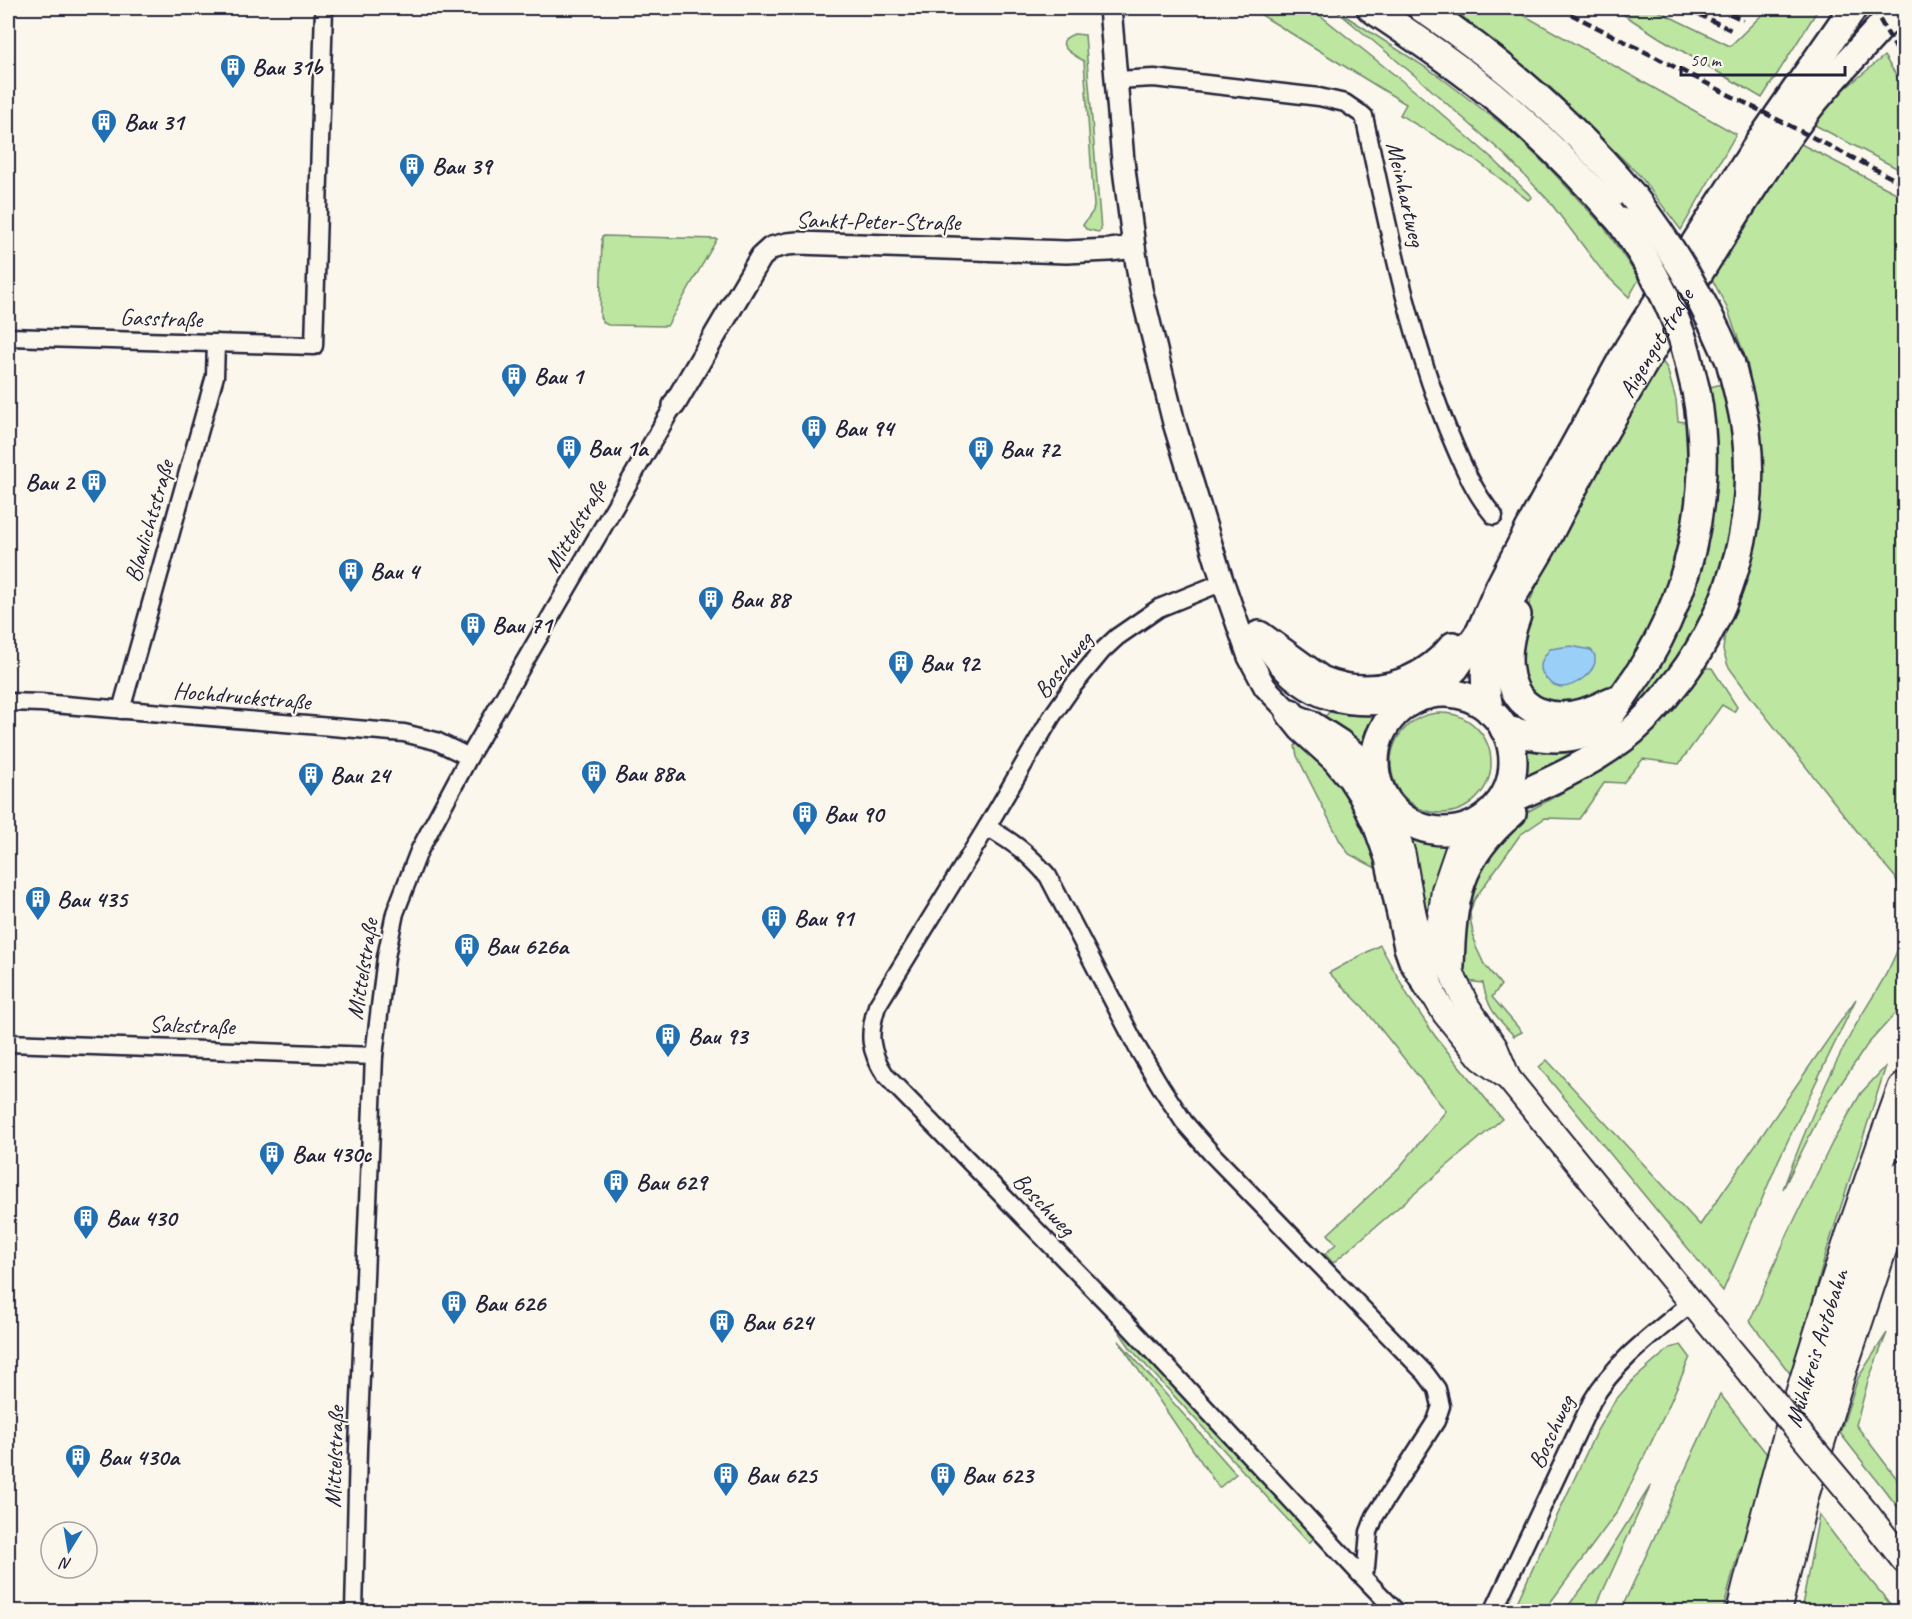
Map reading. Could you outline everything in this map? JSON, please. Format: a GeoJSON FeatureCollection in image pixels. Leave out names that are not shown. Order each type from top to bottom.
{"type":"FeatureCollection","features":[{"type":"Feature","properties":{"kind":"highway","name":"Mühlkreis Autobahn"},"geometry":{"type":"LineString","coordinates":[[1743,1611],[1805,1382],[1854,1229],[1905,1089]]}},
{"type":"Feature","properties":{"kind":"highway","name":"Mühlkreis Autobahn"},"geometry":{"type":"LineString","coordinates":[[1774,1611],[1805,1485],[1842,1362],[1905,1177]]}},
{"type":"Feature","properties":{"kind":"main road"},"geometry":{"type":"LineString","coordinates":[[1371,8],[1506,106],[1590,187],[1621,222],[1644,256],[1667,299],[1683,339],[1700,412],[1703,456],[1701,489],[1695,532],[1684,575],[1653,652],[1606,719],[1590,731],[1556,739],[1528,735],[1497,720],[1473,699],[1444,693],[1421,697]]}},
{"type":"Feature","properties":{"kind":"main road"},"geometry":{"type":"LineString","coordinates":[[1388,804],[1404,819],[1429,830],[1454,830],[1474,824],[1487,816],[1502,812],[1544,784],[1585,763],[1612,746],[1646,719],[1681,678],[1705,642],[1727,596],[1741,544],[1748,488],[1746,432],[1730,361],[1711,317],[1689,276],[1658,228],[1605,163],[1564,121],[1498,63],[1422,8]]}},
{"type":"Feature","properties":{"kind":"main road","name":"Aigengutstraße"},"geometry":{"type":"LineString","coordinates":[[1499,588],[1564,461],[1629,347],[1757,146],[1853,8]]}},
{"type":"Feature","properties":{"kind":"main road","name":"Aigengutstraße"},"geometry":{"type":"LineString","coordinates":[[1497,720],[1484,676],[1490,646],[1511,600],[1533,566],[1575,482],[1646,358],[1774,156],[1808,108],[1897,8]]}},
{"type":"Feature","properties":{"kind":"main road"},"geometry":{"type":"LineString","coordinates":[[1533,566],[1512,629],[1507,656],[1510,680],[1521,699],[1536,711],[1569,716],[1596,710],[1626,693]]}},
{"type":"Feature","properties":{"kind":"main road"},"geometry":{"type":"LineString","coordinates":[[1259,635],[1321,680],[1347,688],[1381,689],[1406,682],[1442,659],[1499,588]]}},
{"type":"Feature","properties":{"kind":"main road"},"geometry":{"type":"LineString","coordinates":[[1432,992],[1413,911],[1403,855],[1388,804],[1380,790],[1375,773],[1375,754],[1381,732],[1397,711],[1421,697],[1455,668],[1467,653],[1480,632],[1499,588]]}},
{"type":"Feature","properties":{"kind":"main road"},"geometry":{"type":"LineString","coordinates":[[1290,713],[1302,728],[1336,759],[1351,777],[1367,804],[1389,858],[1413,961],[1445,1014],[1480,1058],[1508,1078],[1697,1311],[1905,1561]]}},
{"type":"Feature","properties":{"kind":"main road"},"geometry":{"type":"LineString","coordinates":[[1450,966],[1454,908],[1462,879],[1502,812],[1513,763],[1511,747],[1497,720]]}},
{"type":"Feature","properties":{"kind":"main road"},"geometry":{"type":"LineString","coordinates":[[1474,824],[1457,852],[1449,872],[1441,905],[1440,941],[1467,1006],[1495,1047],[1508,1078]]}},
{"type":"Feature","properties":{"kind":"street","name":"Gasstraße"},"geometry":{"type":"LineString","coordinates":[[8,337],[314,346],[324,8]]}},
{"type":"Feature","properties":{"kind":"street"},"geometry":{"type":"LineString","coordinates":[[1110,8],[1123,161],[1134,247],[1150,326],[1174,423],[1249,657],[1260,680],[1290,713],[1310,721],[1341,741],[1375,773]]}},
{"type":"Feature","properties":{"kind":"street","name":"Meinhartweg"},"geometry":{"type":"LineString","coordinates":[[1116,80],[1154,78],[1319,97],[1345,103],[1364,116],[1396,262],[1430,381],[1460,458],[1481,501],[1494,516]]}},
{"type":"Feature","properties":{"kind":"street","name":"Sankt-Peter-Straße"},"geometry":{"type":"LineString","coordinates":[[674,405],[753,269],[771,248],[798,243],[1066,252],[1134,247]]}},
{"type":"Feature","properties":{"kind":"street","name":"Blaulichtstraße"},"geometry":{"type":"LineString","coordinates":[[121,710],[215,376],[216,343]]}},
{"type":"Feature","properties":{"kind":"street","name":"Mittelstraße"},"geometry":{"type":"LineString","coordinates":[[354,1611],[358,1449],[374,1056],[386,957],[395,914],[419,851],[469,757],[674,405]]}},
{"type":"Feature","properties":{"kind":"street"},"geometry":{"type":"LineString","coordinates":[[1227,591],[1276,661],[1286,673],[1310,691],[1327,699],[1367,705],[1389,704],[1421,697]]}},
{"type":"Feature","properties":{"kind":"street","name":"Boschweg"},"geometry":{"type":"LineString","coordinates":[[1227,591],[1159,608],[1117,637],[1102,651],[1073,686],[1052,716],[878,1006],[870,1035],[872,1048],[886,1076],[1116,1312],[1393,1609]]}},
{"type":"Feature","properties":{"kind":"street","name":"Hochdruckstraße"},"geometry":{"type":"LineString","coordinates":[[8,702],[404,733],[436,741],[469,757]]}},
{"type":"Feature","properties":{"kind":"street"},"geometry":{"type":"LineString","coordinates":[[987,827],[1017,845],[1048,876],[1138,1049],[1184,1122],[1212,1154],[1426,1374],[1437,1389],[1441,1406],[1436,1421],[1375,1516],[1369,1532],[1366,1568],[1360,1574]]}},
{"type":"Feature","properties":{"kind":"street","name":"Salzstraße"},"geometry":{"type":"LineString","coordinates":[[8,1043],[374,1056]]}},
{"type":"Feature","properties":{"kind":"street","name":"Boschweg"},"geometry":{"type":"LineString","coordinates":[[1493,1611],[1602,1383],[1616,1368],[1697,1311]]}},
{"type":"Feature","properties":{"kind":"green space"},"geometry":{"type":"Polygon","coordinates":[[[1250,8],[1311,8],[1421,96],[1492,158],[1532,197],[1528,200],[1476,160],[1400,115],[1406,104],[1250,8]]]}},
{"type":"Feature","properties":{"kind":"green space"},"geometry":{"type":"Polygon","coordinates":[[[1333,8],[1439,76],[1513,133],[1551,170],[1604,227],[1639,279],[1629,297],[1603,272],[1549,201],[1506,156],[1419,79],[1333,8]]]}},
{"type":"Feature","properties":{"kind":"green space"},"geometry":{"type":"Polygon","coordinates":[[[1452,8],[1511,8],[1736,134],[1681,230],[1640,176],[1551,88],[1452,8]]]}},
{"type":"Feature","properties":{"kind":"green space"},"geometry":{"type":"Polygon","coordinates":[[[1613,8],[1652,8],[1730,46],[1769,8],[1819,8],[1762,98],[1613,8]]]}},
{"type":"Feature","properties":{"kind":"green space"},"geometry":{"type":"Polygon","coordinates":[[[1074,34],[1085,35],[1101,230],[1098,232],[1086,229],[1083,225],[1094,206],[1084,61],[1066,49],[1064,45],[1067,37],[1074,34]]]}},
{"type":"Feature","properties":{"kind":"green space"},"geometry":{"type":"Polygon","coordinates":[[[1884,56],[1904,87],[1904,172],[1811,123],[1835,97],[1884,56]]]}},
{"type":"Feature","properties":{"kind":"green space"},"geometry":{"type":"Polygon","coordinates":[[[1797,142],[1904,197],[1904,896],[1895,877],[1753,700],[1728,666],[1723,650],[1725,634],[1747,579],[1755,542],[1761,498],[1762,447],[1747,362],[1727,308],[1710,275],[1797,142]]]}},
{"type":"Feature","properties":{"kind":"green space"},"geometry":{"type":"Polygon","coordinates":[[[602,236],[717,239],[667,326],[608,325],[600,317],[602,236]]]}},
{"type":"Feature","properties":{"kind":"green space"},"geometry":{"type":"Polygon","coordinates":[[[1656,353],[1667,368],[1676,400],[1678,421],[1685,422],[1687,456],[1690,465],[1684,514],[1674,561],[1659,606],[1621,678],[1608,691],[1565,708],[1532,697],[1519,672],[1525,614],[1544,567],[1656,353]]]}},
{"type":"Feature","properties":{"kind":"green space"},"geometry":{"type":"Polygon","coordinates":[[[1722,384],[1734,445],[1734,500],[1729,536],[1720,571],[1708,605],[1692,638],[1651,697],[1625,722],[1588,747],[1521,778],[1524,756],[1522,746],[1622,718],[1647,686],[1668,647],[1702,559],[1712,519],[1716,481],[1713,432],[1706,388],[1722,384]]]}},
{"type":"Feature","properties":{"kind":"green space"},"geometry":{"type":"Polygon","coordinates":[[[1706,668],[1712,668],[1737,707],[1734,712],[1722,705],[1679,764],[1643,759],[1623,783],[1605,782],[1579,819],[1545,818],[1520,835],[1474,900],[1470,913],[1476,947],[1484,964],[1501,985],[1492,997],[1522,1032],[1514,1036],[1494,1012],[1487,1000],[1483,983],[1466,981],[1460,945],[1470,876],[1510,825],[1527,812],[1605,769],[1642,742],[1674,710],[1706,668]]]}},
{"type":"Feature","properties":{"kind":"green space"},"geometry":{"type":"Polygon","coordinates":[[[1329,712],[1375,716],[1364,733],[1362,743],[1323,719],[1329,712]]]}},
{"type":"Feature","properties":{"kind":"green space"},"geometry":{"type":"Polygon","coordinates":[[[1441,713],[1469,721],[1483,735],[1491,763],[1483,791],[1469,805],[1441,813],[1413,805],[1399,791],[1391,763],[1399,735],[1413,721],[1441,713]]]}},
{"type":"Feature","properties":{"kind":"green space"},"geometry":{"type":"Polygon","coordinates":[[[1301,740],[1321,756],[1360,810],[1383,872],[1349,854],[1340,841],[1297,756],[1295,746],[1301,740]]]}},
{"type":"Feature","properties":{"kind":"green space"},"geometry":{"type":"Polygon","coordinates":[[[1409,839],[1429,844],[1451,843],[1433,959],[1409,839]]]}},
{"type":"Feature","properties":{"kind":"green space"},"geometry":{"type":"Polygon","coordinates":[[[1904,929],[1904,1004],[1867,1045],[1821,1113],[1783,1189],[1824,1088],[1853,1030],[1889,969],[1904,929]]]}},
{"type":"Feature","properties":{"kind":"green space"},"geometry":{"type":"Polygon","coordinates":[[[1380,945],[1410,999],[1435,1036],[1502,1119],[1333,1263],[1325,1254],[1336,1244],[1328,1234],[1398,1169],[1446,1111],[1363,1007],[1329,973],[1380,945]]]}},
{"type":"Feature","properties":{"kind":"green space"},"geometry":{"type":"Polygon","coordinates":[[[1856,999],[1779,1159],[1723,1291],[1539,1067],[1547,1060],[1700,1225],[1856,999]]]}},
{"type":"Feature","properties":{"kind":"green space"},"geometry":{"type":"Polygon","coordinates":[[[1886,1066],[1826,1253],[1792,1376],[1750,1321],[1788,1233],[1832,1143],[1861,1093],[1886,1066]]]}},
{"type":"Feature","properties":{"kind":"green space"},"geometry":{"type":"Polygon","coordinates":[[[1108,1315],[1314,1538],[1309,1543],[1131,1349],[1108,1315]]]}},
{"type":"Feature","properties":{"kind":"green space"},"geometry":{"type":"Polygon","coordinates":[[[1887,1333],[1868,1381],[1856,1425],[1904,1488],[1904,1515],[1840,1433],[1858,1378],[1887,1333]]]}},
{"type":"Feature","properties":{"kind":"green space"},"geometry":{"type":"Polygon","coordinates":[[[1118,1340],[1236,1474],[1219,1488],[1118,1340]]]}},
{"type":"Feature","properties":{"kind":"green space"},"geometry":{"type":"Polygon","coordinates":[[[1681,1345],[1690,1357],[1617,1512],[1544,1611],[1513,1611],[1596,1432],[1614,1402],[1631,1382],[1670,1348],[1681,1345]]]}},
{"type":"Feature","properties":{"kind":"green space"},"geometry":{"type":"Polygon","coordinates":[[[1720,1394],[1770,1458],[1749,1534],[1739,1550],[1723,1611],[1620,1612],[1720,1394]]]}},
{"type":"Feature","properties":{"kind":"green space"},"geometry":{"type":"Polygon","coordinates":[[[1651,1485],[1594,1611],[1564,1611],[1602,1563],[1651,1485]]]}},
{"type":"Feature","properties":{"kind":"green space"},"geometry":{"type":"Polygon","coordinates":[[[1819,1515],[1847,1552],[1896,1611],[1801,1611],[1819,1515]]]}},
{"type":"Feature","properties":{"kind":"water"},"geometry":{"type":"Polygon","coordinates":[[[1571,646],[1591,650],[1595,656],[1595,663],[1589,673],[1578,682],[1558,687],[1545,677],[1541,670],[1542,661],[1550,649],[1571,646]]]}},
{"type":"Feature","properties":{"kind":"railway"},"geometry":{"type":"LineString","coordinates":[[1559,8],[1904,184]]}},
{"type":"Feature","properties":{"kind":"railway"},"geometry":{"type":"LineString","coordinates":[[1686,8],[1733,31]]}},
{"type":"Feature","properties":{"kind":"railway"},"geometry":{"type":"LineString","coordinates":[[1718,8],[1743,20]]}},
{"type":"Feature","properties":{"kind":"railway"},"geometry":{"type":"LineString","coordinates":[[1873,8],[1904,62]]}},
{"type":"Feature","properties":{"kind":"place","name":"Bau 31b"},"geometry":{"type":"Point","coordinates":[233,90]}},
{"type":"Feature","properties":{"kind":"place","name":"Bau 31"},"geometry":{"type":"Point","coordinates":[104,145]}},
{"type":"Feature","properties":{"kind":"place","name":"Bau 39"},"geometry":{"type":"Point","coordinates":[412,189]}},
{"type":"Feature","properties":{"kind":"place","name":"Bau 1"},"geometry":{"type":"Point","coordinates":[514,399]}},
{"type":"Feature","properties":{"kind":"place","name":"Bau 94"},"geometry":{"type":"Point","coordinates":[814,451]}},
{"type":"Feature","properties":{"kind":"place","name":"Bau 1a"},"geometry":{"type":"Point","coordinates":[569,471]}},
{"type":"Feature","properties":{"kind":"place","name":"Bau 72"},"geometry":{"type":"Point","coordinates":[981,472]}},
{"type":"Feature","properties":{"kind":"place","name":"Bau 2"},"geometry":{"type":"Point","coordinates":[94,505]}},
{"type":"Feature","properties":{"kind":"place","name":"Bau 4"},"geometry":{"type":"Point","coordinates":[351,594]}},
{"type":"Feature","properties":{"kind":"place","name":"Bau 88"},"geometry":{"type":"Point","coordinates":[711,622]}},
{"type":"Feature","properties":{"kind":"place","name":"Bau 71"},"geometry":{"type":"Point","coordinates":[473,648]}},
{"type":"Feature","properties":{"kind":"place","name":"Bau 92"},"geometry":{"type":"Point","coordinates":[901,686]}},
{"type":"Feature","properties":{"kind":"place","name":"Bau 88a"},"geometry":{"type":"Point","coordinates":[594,796]}},
{"type":"Feature","properties":{"kind":"place","name":"Bau 24"},"geometry":{"type":"Point","coordinates":[311,798]}},
{"type":"Feature","properties":{"kind":"place","name":"Bau 90"},"geometry":{"type":"Point","coordinates":[805,837]}},
{"type":"Feature","properties":{"kind":"place","name":"Bau 435"},"geometry":{"type":"Point","coordinates":[38,922]}},
{"type":"Feature","properties":{"kind":"place","name":"Bau 91"},"geometry":{"type":"Point","coordinates":[774,941]}},
{"type":"Feature","properties":{"kind":"place","name":"Bau 626a"},"geometry":{"type":"Point","coordinates":[467,969]}},
{"type":"Feature","properties":{"kind":"place","name":"Bau 93"},"geometry":{"type":"Point","coordinates":[668,1059]}},
{"type":"Feature","properties":{"kind":"place","name":"Bau 430c"},"geometry":{"type":"Point","coordinates":[272,1177]}},
{"type":"Feature","properties":{"kind":"place","name":"Bau 629"},"geometry":{"type":"Point","coordinates":[616,1205]}},
{"type":"Feature","properties":{"kind":"place","name":"Bau 430"},"geometry":{"type":"Point","coordinates":[86,1241]}},
{"type":"Feature","properties":{"kind":"place","name":"Bau 626"},"geometry":{"type":"Point","coordinates":[454,1326]}},
{"type":"Feature","properties":{"kind":"place","name":"Bau 624"},"geometry":{"type":"Point","coordinates":[722,1345]}},
{"type":"Feature","properties":{"kind":"place","name":"Bau 430a"},"geometry":{"type":"Point","coordinates":[78,1480]}},
{"type":"Feature","properties":{"kind":"place","name":"Bau 625"},"geometry":{"type":"Point","coordinates":[726,1498]}},
{"type":"Feature","properties":{"kind":"place","name":"Bau 623"},"geometry":{"type":"Point","coordinates":[943,1498]}}]}
